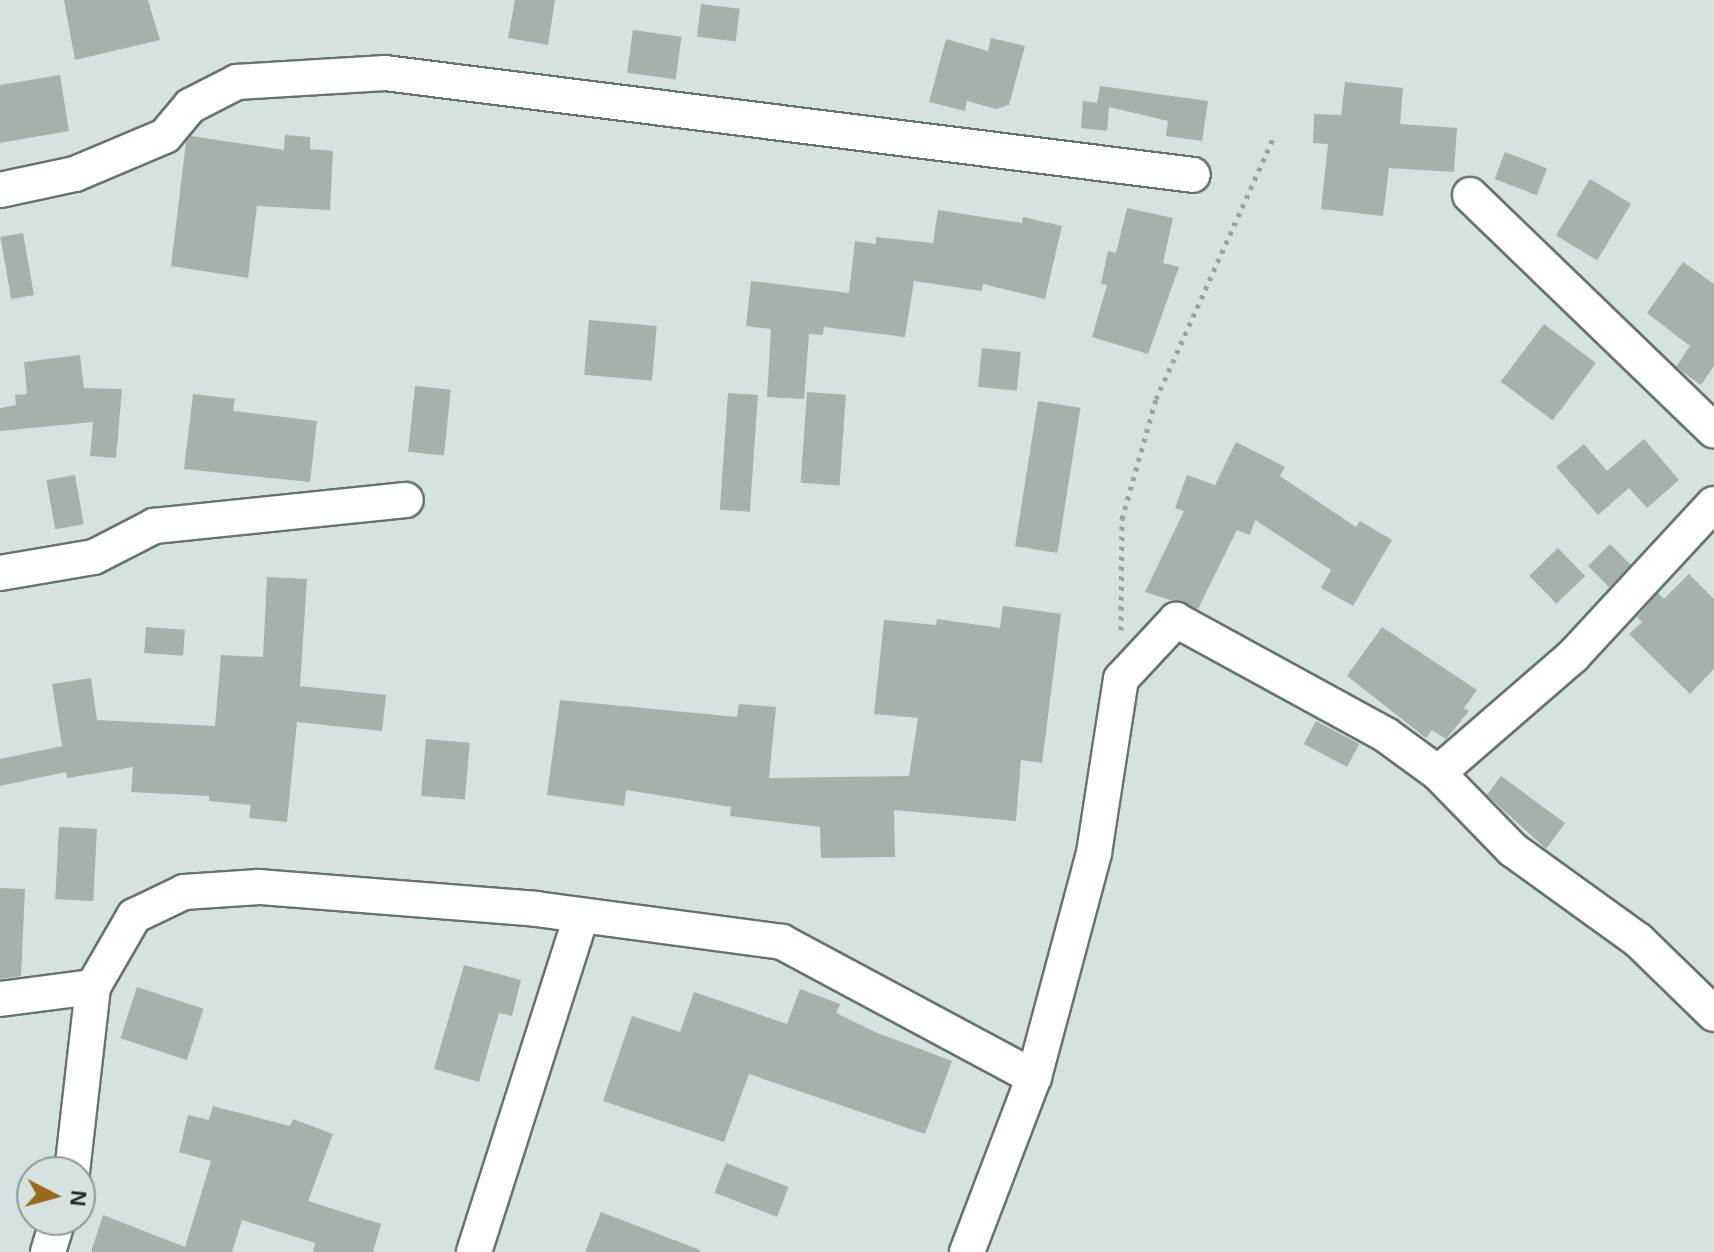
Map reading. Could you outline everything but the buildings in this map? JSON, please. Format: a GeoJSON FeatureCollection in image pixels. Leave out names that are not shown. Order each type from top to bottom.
{"type":"FeatureCollection","features":[{"type":"Feature","properties":{"kind":"street"},"geometry":{"type":"LineString","coordinates":[[0,190],[75,174],[165,136],[190,106],[237,82],[385,73],[1193,175]]}},
{"type":"Feature","properties":{"kind":"street"},"geometry":{"type":"LineString","coordinates":[[1470,195],[1714,431]]}},
{"type":"Feature","properties":{"kind":"street"},"geometry":{"type":"LineString","coordinates":[[0,573],[94,557],[154,526],[406,500]]}},
{"type":"Feature","properties":{"kind":"street"},"geometry":{"type":"LineString","coordinates":[[1438,773],[1573,656],[1714,504]]}},
{"type":"Feature","properties":{"kind":"street"},"geometry":{"type":"LineString","coordinates":[[967,1252],[1034,1077],[1094,853],[1121,679],[1176,620],[1386,735],[1438,773],[1513,850],[1638,940],[1714,1014]]}},
{"type":"Feature","properties":{"kind":"street"},"geometry":{"type":"LineString","coordinates":[[74,1156],[93,987],[134,916],[184,892],[259,887],[581,917],[782,942],[1034,1077]]}},
{"type":"Feature","properties":{"kind":"street"},"geometry":{"type":"LineString","coordinates":[[474,1252],[581,917]]}},
{"type":"Feature","properties":{"kind":"street"},"geometry":{"type":"LineString","coordinates":[[0,999],[93,987]]}},
{"type":"Feature","properties":{"kind":"path"},"geometry":{"type":"LineString","coordinates":[[1121,679],[1122,519],[1156,399],[1274,137]]}}]}
